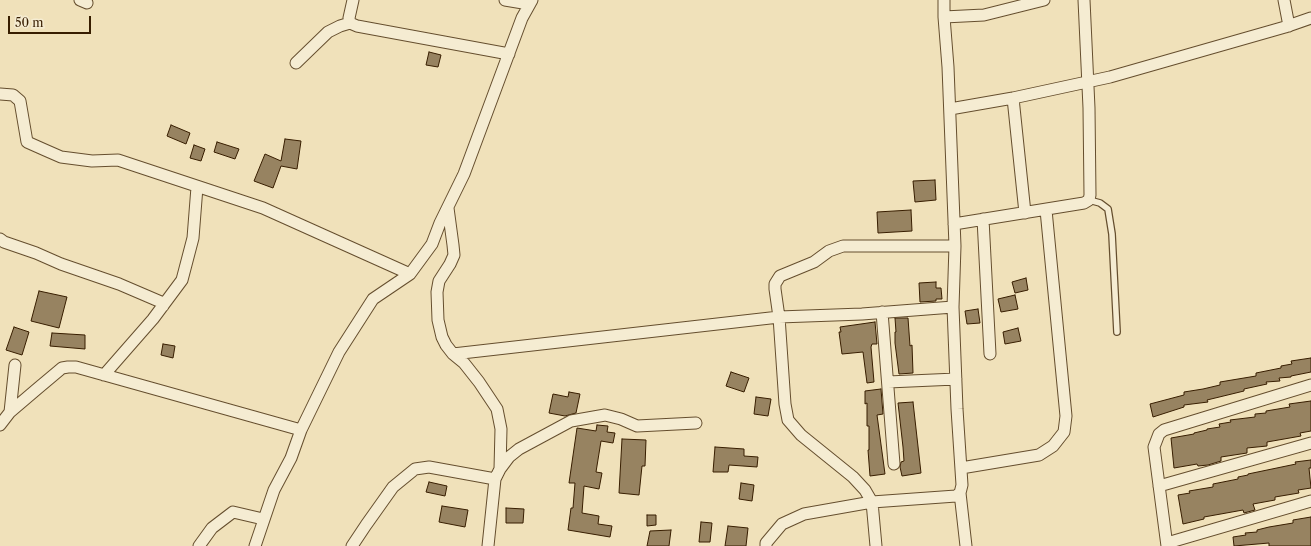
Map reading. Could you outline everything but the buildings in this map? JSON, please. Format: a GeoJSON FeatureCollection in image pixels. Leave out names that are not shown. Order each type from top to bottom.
{"type":"FeatureCollection","features":[{"type":"Feature","properties":{"kind":"street"},"geometry":{"type":"LineString","coordinates":[[350,23],[349,18],[353,0]]}},
{"type":"Feature","properties":{"kind":"street"},"geometry":{"type":"LineString","coordinates":[[255,546],[274,490],[291,458],[301,430],[339,352],[372,299],[410,274],[432,244],[440,223],[464,174],[522,18],[531,2],[505,0]]}},
{"type":"Feature","properties":{"kind":"street"},"geometry":{"type":"LineString","coordinates":[[944,0],[955,246],[953,307],[962,486],[960,493],[966,546]]}},
{"type":"Feature","properties":{"kind":"street"},"geometry":{"type":"LineString","coordinates":[[944,17],[984,15],[1020,3],[1044,0]]}},
{"type":"Feature","properties":{"kind":"street"},"geometry":{"type":"LineString","coordinates":[[954,224],[1046,210],[1084,203],[1089,200],[1088,83],[1084,0]]}},
{"type":"Feature","properties":{"kind":"street"},"geometry":{"type":"LineString","coordinates":[[1284,0],[1289,26]]}},
{"type":"Feature","properties":{"kind":"street"},"geometry":{"type":"LineString","coordinates":[[950,109],[1088,83],[1289,26],[1311,18]]}},
{"type":"Feature","properties":{"kind":"street"},"geometry":{"type":"LineString","coordinates":[[296,63],[328,32],[350,23],[357,26],[509,54]]}},
{"type":"Feature","properties":{"kind":"street"},"geometry":{"type":"LineString","coordinates":[[0,94],[13,95],[20,101],[27,142],[61,157],[92,161],[118,160],[262,208],[410,274]]}},
{"type":"Feature","properties":{"kind":"street"},"geometry":{"type":"LineString","coordinates":[[1013,98],[1025,213]]}},
{"type":"Feature","properties":{"kind":"street"},"geometry":{"type":"LineString","coordinates":[[104,375],[135,342],[182,280],[186,270],[193,238],[197,187]]}},
{"type":"Feature","properties":{"kind":"street"},"geometry":{"type":"LineString","coordinates":[[448,208],[454,245],[454,255],[450,264],[439,280],[436,292],[442,337],[453,354],[464,363],[479,382],[497,409],[501,429],[500,469]]}},
{"type":"Feature","properties":{"kind":"street"},"geometry":{"type":"LineString","coordinates":[[961,468],[1039,455],[1053,446],[1064,432],[1066,416],[1046,210]]}},
{"type":"Feature","properties":{"kind":"street"},"geometry":{"type":"LineString","coordinates":[[983,219],[990,354]]}},
{"type":"Feature","properties":{"kind":"street"},"geometry":{"type":"LineString","coordinates":[[0,239],[4,242],[36,253],[61,264],[119,284],[161,302],[163,306]]}},
{"type":"Feature","properties":{"kind":"street"},"geometry":{"type":"LineString","coordinates":[[876,546],[872,502],[864,490],[853,477],[801,435],[788,420],[785,404],[779,317],[774,289],[775,284],[780,276],[814,262],[829,252],[843,246],[955,246]]}},
{"type":"Feature","properties":{"kind":"street"},"geometry":{"type":"LineString","coordinates":[[453,354],[779,317],[953,307]]}},
{"type":"Feature","properties":{"kind":"street"},"geometry":{"type":"LineString","coordinates":[[882,312],[894,464]]}},
{"type":"Feature","properties":{"kind":"street"},"geometry":{"type":"LineString","coordinates":[[10,412],[16,365]]}},
{"type":"Feature","properties":{"kind":"street"},"geometry":{"type":"LineString","coordinates":[[0,425],[10,412],[62,368],[76,367],[301,430]]}},
{"type":"Feature","properties":{"kind":"street"},"geometry":{"type":"LineString","coordinates":[[888,382],[956,379]]}},
{"type":"Feature","properties":{"kind":"street"},"geometry":{"type":"LineString","coordinates":[[1311,385],[1164,430],[1159,434],[1154,446],[1167,545],[1311,501]]}},
{"type":"Feature","properties":{"kind":"street"},"geometry":{"type":"LineString","coordinates":[[488,546],[494,479],[509,457],[519,449],[571,421],[605,415],[621,419],[637,426],[696,423]]}},
{"type":"Feature","properties":{"kind":"street"},"geometry":{"type":"LineString","coordinates":[[1159,486],[1311,443]]}},
{"type":"Feature","properties":{"kind":"street"},"geometry":{"type":"LineString","coordinates":[[352,546],[393,487],[414,469],[429,467],[494,479]]}},
{"type":"Feature","properties":{"kind":"street"},"geometry":{"type":"LineString","coordinates":[[766,546],[766,543],[782,524],[804,514],[872,502],[956,496],[960,493]]}},
{"type":"Feature","properties":{"kind":"street"},"geometry":{"type":"LineString","coordinates":[[198,546],[212,528],[233,512],[263,520]]}},
{"type":"Feature","properties":{"kind":"lane"},"geometry":{"type":"LineString","coordinates":[[1089,200],[1100,203],[1108,209],[1112,234],[1117,332]]}}]}
